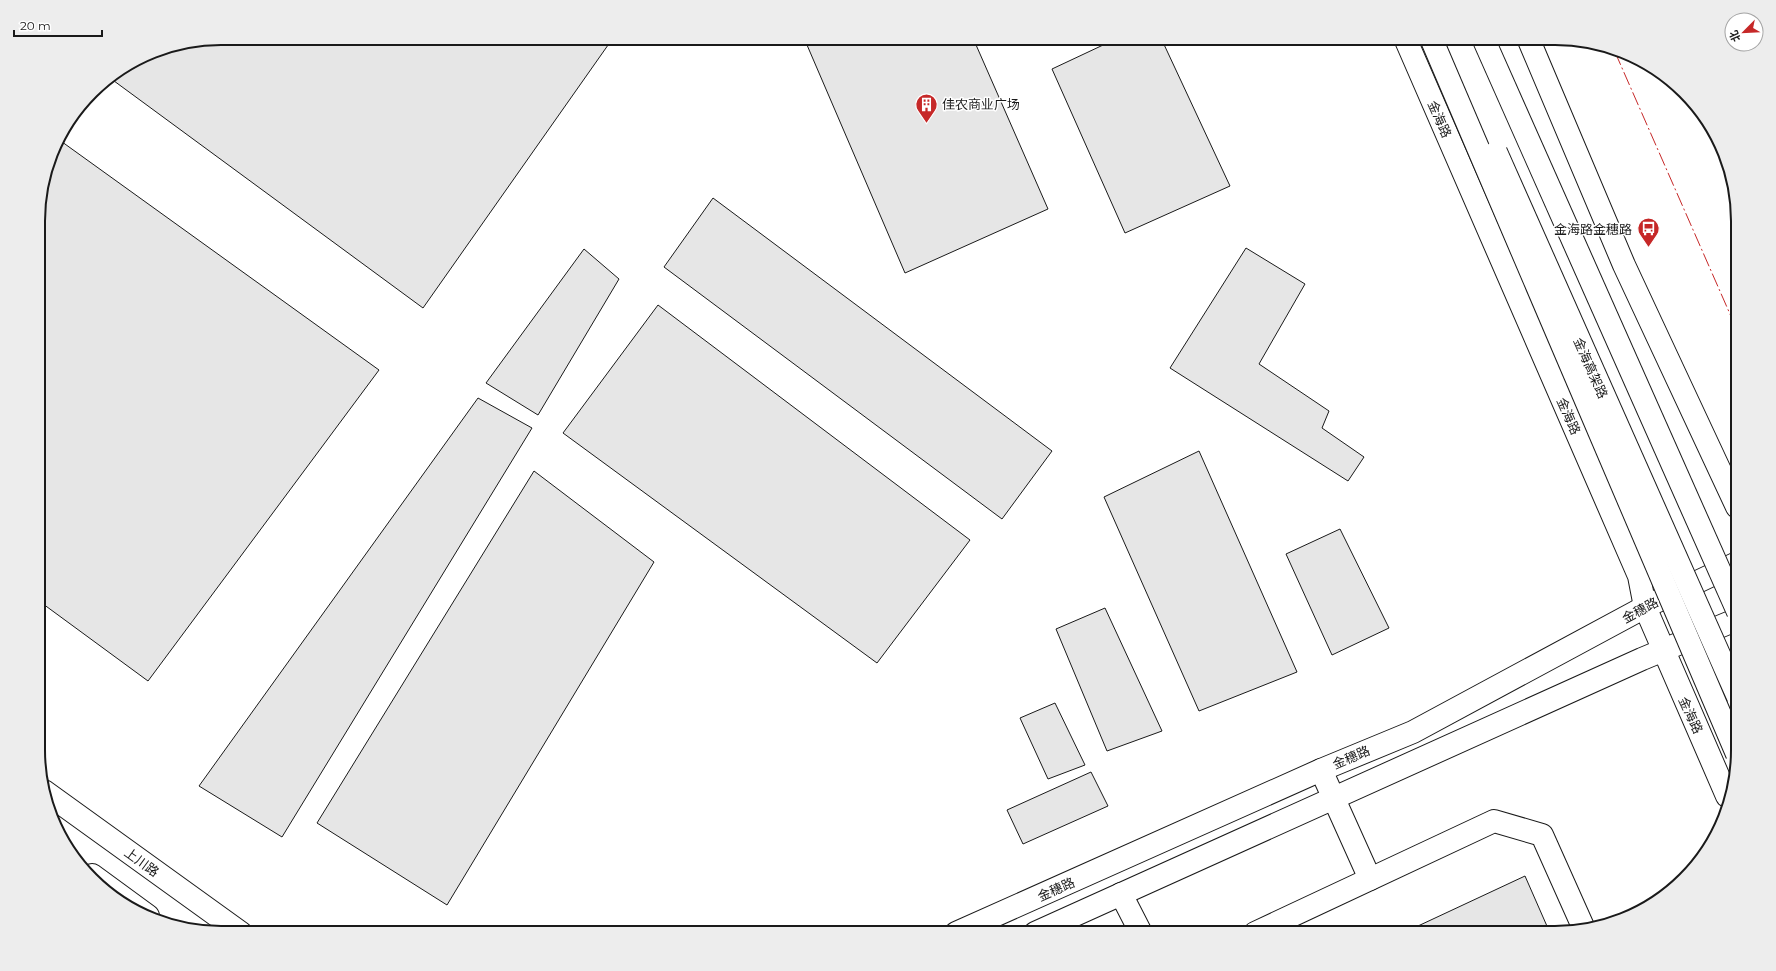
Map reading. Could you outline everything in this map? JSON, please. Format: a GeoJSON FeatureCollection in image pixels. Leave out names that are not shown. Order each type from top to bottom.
{"type":"FeatureCollection","features":[{"type":"Feature","properties":{"kind":"main road","name":"金海路"},"geometry":{"type":"LineString","coordinates":[[1408,45],[1639,576],[1645,607],[1726,793]]}},
{"type":"Feature","properties":{"kind":"main road"},"geometry":{"type":"LineString","coordinates":[[1433,45],[1731,740]]}},
{"type":"Feature","properties":{"kind":"main road","name":"金海高架路"},"geometry":{"type":"LineString","coordinates":[[1448,45],[1731,681]]}},
{"type":"Feature","properties":{"kind":"main road"},"geometry":{"type":"LineString","coordinates":[[1486,45],[1731,596]]}},
{"type":"Feature","properties":{"kind":"main road"},"geometry":{"type":"LineString","coordinates":[[1531,45],[1624,265],[1731,494]]}},
{"type":"Feature","properties":{"kind":"main road","name":"金穗路"},"geometry":{"type":"LineString","coordinates":[[972,926],[1321,770],[1413,732],[1645,607],[1731,565]]}},
{"type":"Feature","properties":{"kind":"main road"},"geometry":{"type":"LineString","coordinates":[[1050,926],[1334,799],[1642,658],[1663,651],[1731,622]]}},
{"type":"Feature","properties":{"kind":"main road"},"geometry":{"type":"LineString","coordinates":[[1321,770],[1370,879]]}},
{"type":"Feature","properties":{"kind":"main road","name":"上川路"},"geometry":{"type":"LineString","coordinates":[[51,795],[230,926]]}},
{"type":"Feature","properties":{"kind":"main road"},"geometry":{"type":"LineString","coordinates":[[1270,926],[1494,821],[1542,835],[1582,924]]}},
{"type":"Feature","properties":{"kind":"main road"},"geometry":{"type":"LineString","coordinates":[[1121,894],[1137,926]]}},
{"type":"Feature","properties":{"kind":"building"},"geometry":{"type":"Polygon","coordinates":[[[210,45],[608,45],[423,308],[114,81],[154,58],[187,48],[210,45]]]}},
{"type":"Feature","properties":{"kind":"building","name":"佳农商业广场"},"geometry":{"type":"Polygon","coordinates":[[[807,45],[976,45],[1048,209],[905,273],[807,45]]]}},
{"type":"Feature","properties":{"kind":"building"},"geometry":{"type":"Polygon","coordinates":[[[1103,45],[1164,45],[1230,186],[1125,233],[1052,69],[1103,45]]]}},
{"type":"Feature","properties":{"kind":"building"},"geometry":{"type":"Polygon","coordinates":[[[63,143],[379,370],[148,681],[45,605],[45,210],[48,187],[54,165],[63,143]]]}},
{"type":"Feature","properties":{"kind":"building"},"geometry":{"type":"Polygon","coordinates":[[[713,198],[1052,451],[1002,519],[664,267],[713,198]]]}},
{"type":"Feature","properties":{"kind":"building"},"geometry":{"type":"Polygon","coordinates":[[[1246,248],[1305,284],[1259,364],[1329,411],[1322,428],[1364,457],[1348,481],[1170,368],[1246,248]]]}},
{"type":"Feature","properties":{"kind":"building"},"geometry":{"type":"Polygon","coordinates":[[[584,249],[619,279],[538,415],[486,383],[584,249]]]}},
{"type":"Feature","properties":{"kind":"building"},"geometry":{"type":"Polygon","coordinates":[[[658,305],[970,540],[877,663],[563,433],[658,305]]]}},
{"type":"Feature","properties":{"kind":"building"},"geometry":{"type":"Polygon","coordinates":[[[478,398],[532,428],[282,837],[199,786],[478,398]]]}},
{"type":"Feature","properties":{"kind":"building"},"geometry":{"type":"Polygon","coordinates":[[[1199,451],[1297,672],[1199,711],[1104,497],[1199,451]]]}},
{"type":"Feature","properties":{"kind":"building"},"geometry":{"type":"Polygon","coordinates":[[[534,471],[654,562],[447,905],[317,823],[534,471]]]}},
{"type":"Feature","properties":{"kind":"building"},"geometry":{"type":"Polygon","coordinates":[[[1340,529],[1389,628],[1332,655],[1286,554],[1340,529]]]}},
{"type":"Feature","properties":{"kind":"building"},"geometry":{"type":"Polygon","coordinates":[[[1105,608],[1162,731],[1107,751],[1056,629],[1105,608]]]}},
{"type":"Feature","properties":{"kind":"building"},"geometry":{"type":"Polygon","coordinates":[[[1055,703],[1085,765],[1048,779],[1020,718],[1055,703]]]}},
{"type":"Feature","properties":{"kind":"building"},"geometry":{"type":"Polygon","coordinates":[[[1091,772],[1108,806],[1023,844],[1007,810],[1091,772]]]}},
{"type":"Feature","properties":{"kind":"building"},"geometry":{"type":"Polygon","coordinates":[[[1525,876],[1547,926],[1418,926],[1525,876]]]}},
{"type":"Feature","properties":{"kind":"power"},"geometry":{"type":"LineString","coordinates":[[1617,56],[1731,316]]}},
{"type":"Feature","properties":{"kind":"place","name":"佳农商业广场"},"geometry":{"type":"Point","coordinates":[926,124]}},
{"type":"Feature","properties":{"kind":"place","name":"金海路金穗路"},"geometry":{"type":"Point","coordinates":[1648,248]}}]}
